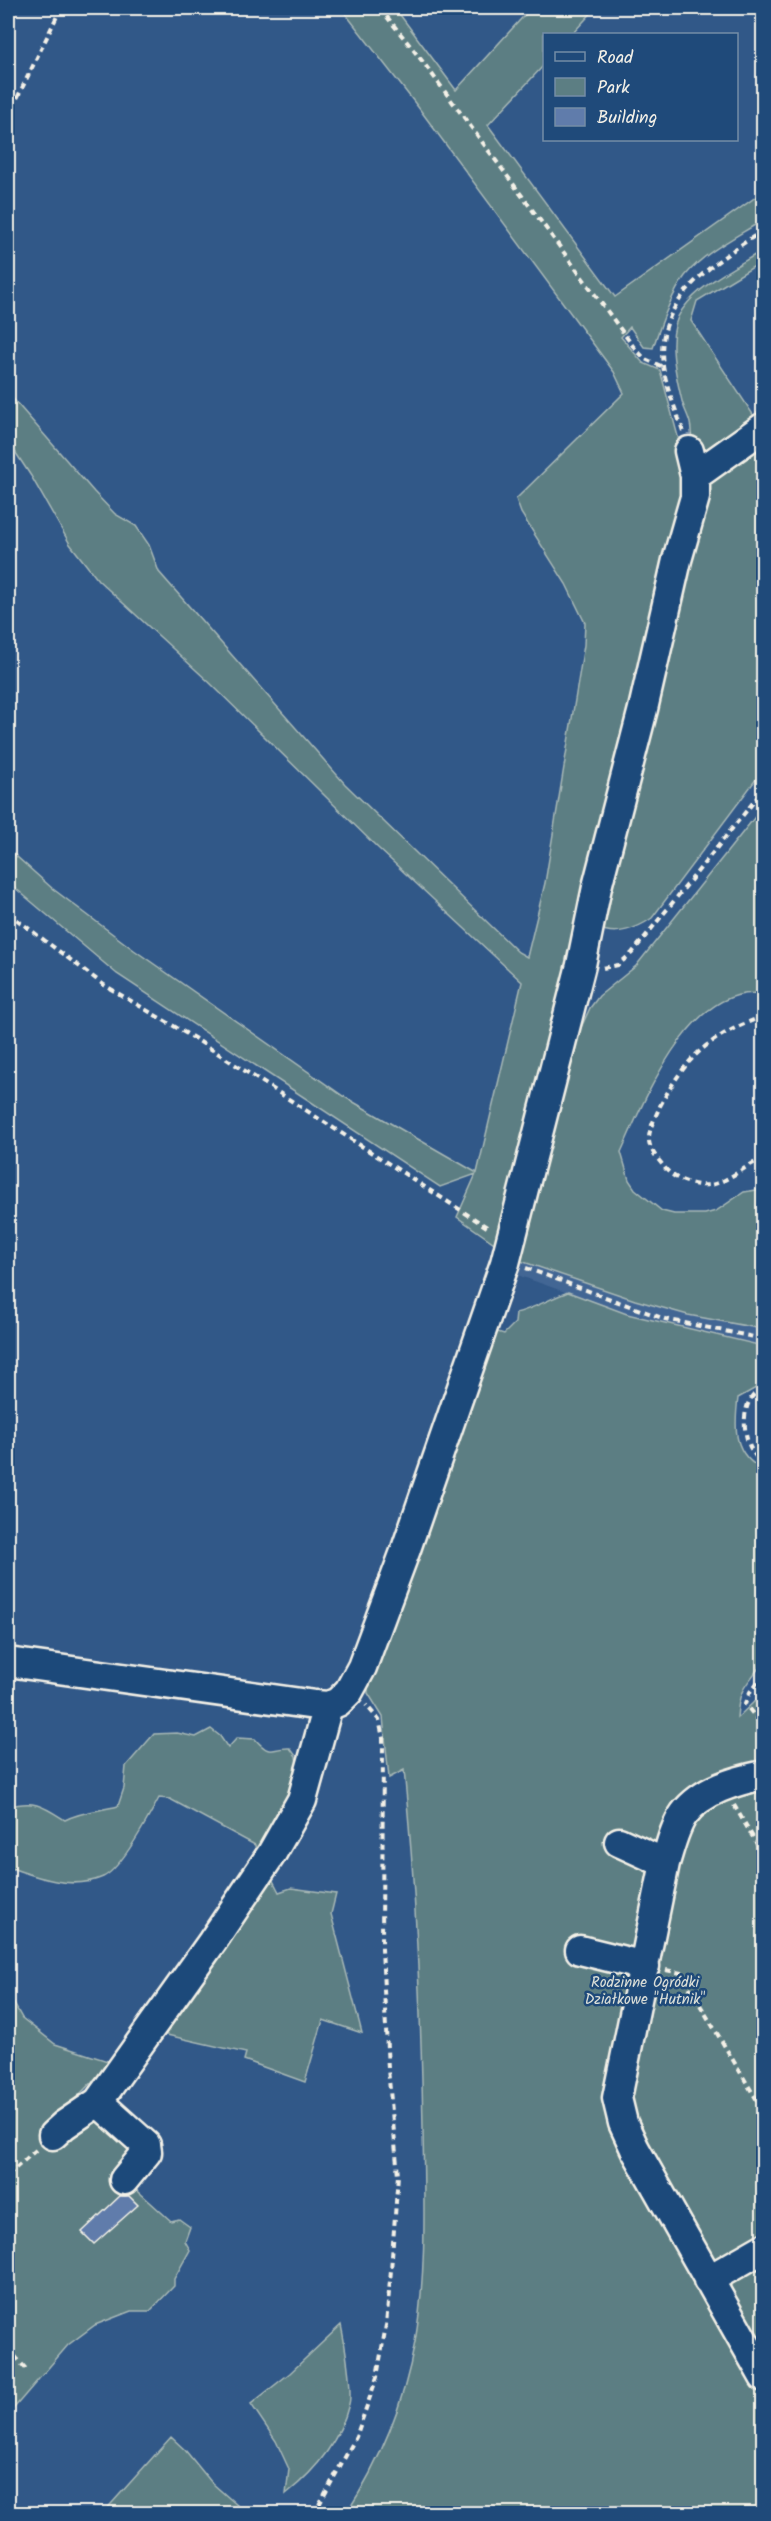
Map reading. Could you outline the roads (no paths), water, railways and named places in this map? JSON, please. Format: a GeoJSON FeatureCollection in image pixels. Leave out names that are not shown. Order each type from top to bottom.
{"type":"FeatureCollection","features":[{"type":"Feature","properties":{"kind":"lane"},"geometry":{"type":"LineString","coordinates":[[53,2135],[98,2102],[212,1942],[292,1818],[311,1775],[338,1698],[362,1667],[399,1571],[508,1251],[581,965],[597,887],[643,709],[677,560],[695,497],[692,464],[764,427]]}},
{"type":"Feature","properties":{"kind":"lane"},"geometry":{"type":"LineString","coordinates":[[8,1662],[338,1698]]}},
{"type":"Feature","properties":{"kind":"lane"},"geometry":{"type":"LineString","coordinates":[[764,1775],[734,1781],[699,1799],[684,1814],[665,1863],[617,2098],[623,2123],[635,2149],[764,2377]]}},
{"type":"Feature","properties":{"kind":"lane"},"geometry":{"type":"LineString","coordinates":[[619,1842],[665,1863]]}},
{"type":"Feature","properties":{"kind":"lane"},"geometry":{"type":"LineString","coordinates":[[580,1950],[645,1966]]}},
{"type":"Feature","properties":{"kind":"lane"},"geometry":{"type":"LineString","coordinates":[[98,2102],[146,2145],[147,2152],[123,2180]]}},
{"type":"Feature","properties":{"kind":"lane"},"geometry":{"type":"LineString","coordinates":[[708,2280],[764,2248]]}},
{"type":"Feature","properties":{"kind":"park label","name":"Rodzinne Ogródki Działkowe \"Hutnik\""},"geometry":{"type":"Point","coordinates":[645,1990]}}]}
